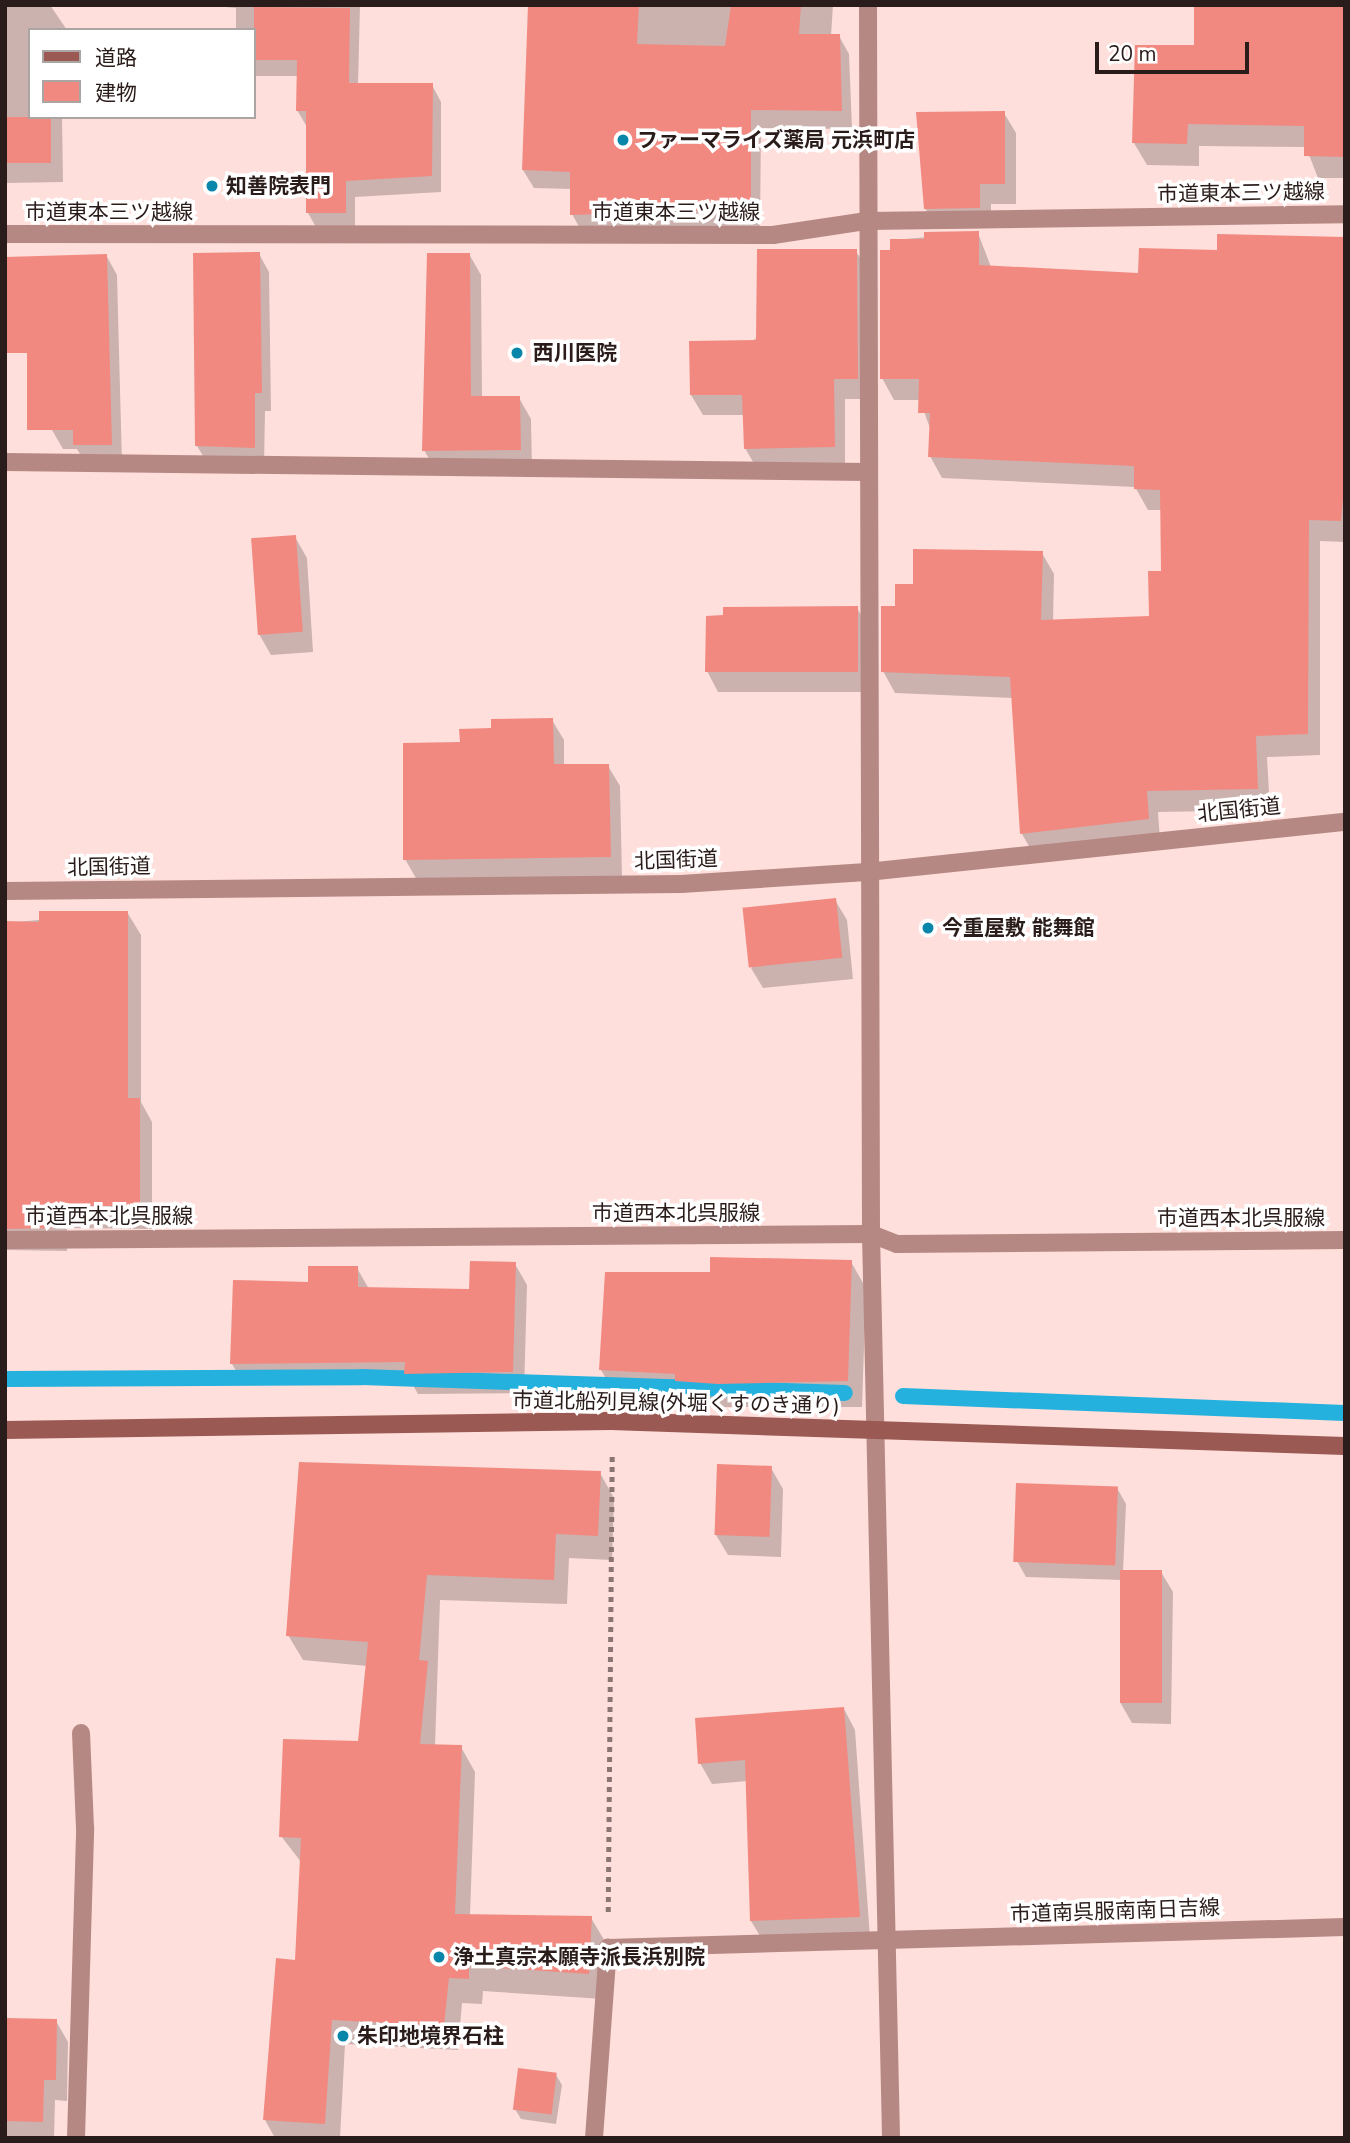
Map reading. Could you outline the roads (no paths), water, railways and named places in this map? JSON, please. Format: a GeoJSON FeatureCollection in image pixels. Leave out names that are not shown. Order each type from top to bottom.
{"type":"FeatureCollection","features":[{"type":"Feature","properties":{"kind":"street"},"geometry":{"type":"LineString","coordinates":[[868,5],[867,872],[874,1430],[891,2138]]}},
{"type":"Feature","properties":{"kind":"street","name":"市道東本三ツ越線"},"geometry":{"type":"LineString","coordinates":[[5,234],[773,234],[867,220],[1345,214]]}},
{"type":"Feature","properties":{"kind":"street"},"geometry":{"type":"LineString","coordinates":[[5,463],[868,472]]}},
{"type":"Feature","properties":{"kind":"street","name":"北国街道"},"geometry":{"type":"LineString","coordinates":[[5,891],[681,884],[867,872],[1345,822]]}},
{"type":"Feature","properties":{"kind":"street","name":"市道西本北呉服線"},"geometry":{"type":"LineString","coordinates":[[5,1240],[871,1234],[897,1244],[1345,1240]]}},
{"type":"Feature","properties":{"kind":"street","name":"市道北船列見線(外堀くすのき通り)"},"geometry":{"type":"LineString","coordinates":[[5,1430],[611,1422],[1345,1446]]}},
{"type":"Feature","properties":{"kind":"street"},"geometry":{"type":"LineString","coordinates":[[76,2138],[85,1828],[81,1732]]}},
{"type":"Feature","properties":{"kind":"street","name":"市道南呉服南南日吉線"},"geometry":{"type":"LineString","coordinates":[[594,2138],[608,1948],[1345,1927]]}},
{"type":"Feature","properties":{"kind":"waterway"},"geometry":{"type":"LineString","coordinates":[[5,1379],[362,1377],[845,1393]]}},
{"type":"Feature","properties":{"kind":"waterway"},"geometry":{"type":"LineString","coordinates":[[903,1396],[1345,1413]]}},
{"type":"Feature","properties":{"kind":"place","name":"ファーマライズ薬局 元浜町店"},"geometry":{"type":"Point","coordinates":[623,140]}},
{"type":"Feature","properties":{"kind":"place","name":"知善院表門"},"geometry":{"type":"Point","coordinates":[212,186]}},
{"type":"Feature","properties":{"kind":"place","name":"西川医院"},"geometry":{"type":"Point","coordinates":[517,353]}},
{"type":"Feature","properties":{"kind":"place","name":"今重屋敷 能舞館"},"geometry":{"type":"Point","coordinates":[928,928]}},
{"type":"Feature","properties":{"kind":"place","name":"浄土真宗本願寺派長浜別院"},"geometry":{"type":"Point","coordinates":[439,1957]}},
{"type":"Feature","properties":{"kind":"place","name":"朱印地境界石柱"},"geometry":{"type":"Point","coordinates":[343,2036]}}]}
